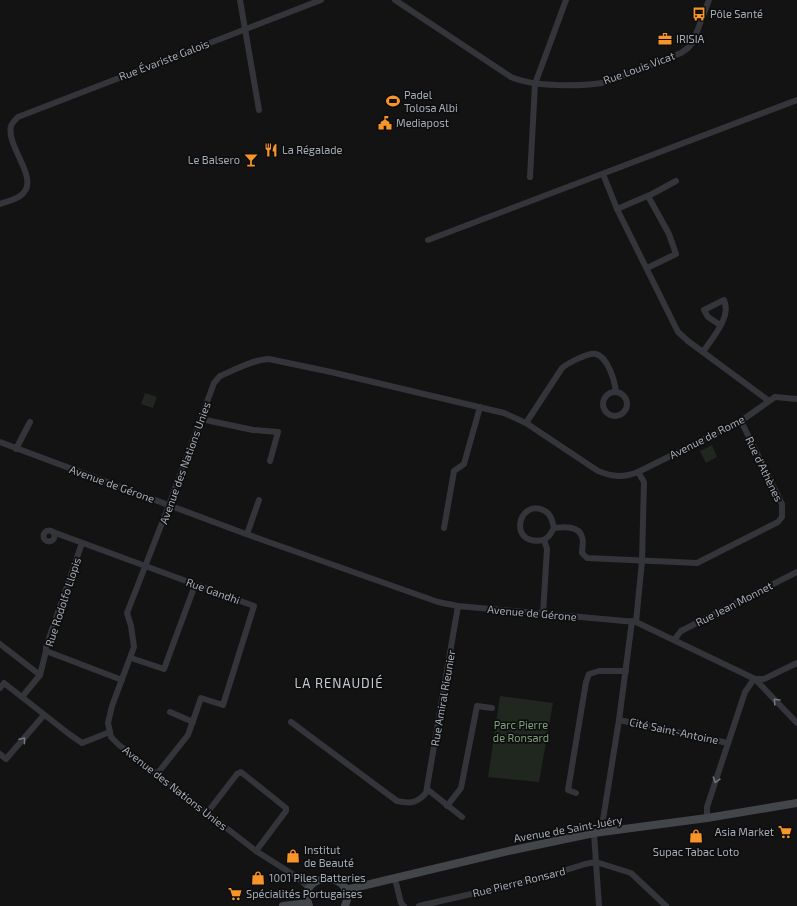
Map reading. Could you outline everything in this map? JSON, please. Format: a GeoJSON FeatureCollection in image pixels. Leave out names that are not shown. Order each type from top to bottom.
{"type":"FeatureCollection","features":[{"type":"Feature","properties":{"kind":"main road","name":"Avenue de Saint-Juéry"},"geometry":{"type":"LineString","coordinates":[[345,890],[513,850],[598,832],[706,818],[797,803]]}},
{"type":"Feature","properties":{"kind":"main road"},"geometry":{"type":"LineString","coordinates":[[283,906],[308,905],[307,898],[309,888],[313,883],[325,878],[331,878],[342,885],[345,890],[347,897],[345,906]]}},
{"type":"Feature","properties":{"kind":"street"},"geometry":{"type":"LineString","coordinates":[[240,0],[259,110]]}},
{"type":"Feature","properties":{"kind":"street","name":"Rue Évariste Galois"},"geometry":{"type":"LineString","coordinates":[[0,204],[21,195],[25,191],[28,181],[11,134],[11,125],[18,117],[321,0]]}},
{"type":"Feature","properties":{"kind":"street"},"geometry":{"type":"LineString","coordinates":[[395,0],[511,77],[535,84]]}},
{"type":"Feature","properties":{"kind":"street"},"geometry":{"type":"LineString","coordinates":[[530,177],[535,84],[566,0]]}},
{"type":"Feature","properties":{"kind":"street","name":"Rue Louis Vicat"},"geometry":{"type":"LineString","coordinates":[[535,84],[594,84],[606,82],[681,53],[693,42],[709,0]]}},
{"type":"Feature","properties":{"kind":"street"},"geometry":{"type":"LineString","coordinates":[[428,240],[797,100]]}},
{"type":"Feature","properties":{"kind":"street"},"geometry":{"type":"LineString","coordinates":[[603,174],[616,209],[678,332],[769,401]]}},
{"type":"Feature","properties":{"kind":"street"},"geometry":{"type":"LineString","coordinates":[[616,209],[648,196],[676,181]]}},
{"type":"Feature","properties":{"kind":"street"},"geometry":{"type":"LineString","coordinates":[[647,268],[676,254],[669,234],[648,196]]}},
{"type":"Feature","properties":{"kind":"street"},"geometry":{"type":"LineString","coordinates":[[703,352],[720,325]]}},
{"type":"Feature","properties":{"kind":"street"},"geometry":{"type":"LineString","coordinates":[[526,423],[562,368],[590,353],[597,354],[602,357],[613,375],[616,392]]}},
{"type":"Feature","properties":{"kind":"street","name":"Avenue des Nations Unies"},"geometry":{"type":"LineString","coordinates":[[309,888],[297,877],[256,851],[119,745],[111,736],[108,723],[134,647],[131,626],[127,613],[146,567],[214,383],[218,377],[266,359],[331,372],[504,413],[526,423],[598,471],[618,476],[628,476],[638,472]]}},
{"type":"Feature","properties":{"kind":"street","name":"Avenue de Rome"},"geometry":{"type":"LineString","coordinates":[[638,472],[741,421],[775,397],[797,399]]}},
{"type":"Feature","properties":{"kind":"street"},"geometry":{"type":"LineString","coordinates":[[444,528],[454,472],[464,464],[480,408]]}},
{"type":"Feature","properties":{"kind":"street"},"geometry":{"type":"LineString","coordinates":[[201,420],[253,430],[278,432],[270,461]]}},
{"type":"Feature","properties":{"kind":"street","name":"Rue d'Athènes"},"geometry":{"type":"LineString","coordinates":[[554,528],[573,528],[579,532],[582,537],[582,553],[587,558],[697,563],[778,522],[782,517],[782,504],[741,421]]}},
{"type":"Feature","properties":{"kind":"street"},"geometry":{"type":"LineString","coordinates":[[16,449],[30,422]]}},
{"type":"Feature","properties":{"kind":"street","name":"Avenue de Gérone"},"geometry":{"type":"LineString","coordinates":[[0,442],[247,534],[438,602],[458,606],[634,621],[754,679],[797,723]]}},
{"type":"Feature","properties":{"kind":"street","name":"Cité Saint-Antoine"},"geometry":{"type":"LineString","coordinates":[[599,906],[596,874],[598,832],[619,720],[642,561],[644,482],[638,472]]}},
{"type":"Feature","properties":{"kind":"street"},"geometry":{"type":"LineString","coordinates":[[247,534],[259,500]]}},
{"type":"Feature","properties":{"kind":"street"},"geometry":{"type":"LineString","coordinates":[[535,508],[541,509],[551,516],[554,528],[549,536],[544,540],[532,541],[525,537],[521,532],[520,520],[529,510],[535,508]]}},
{"type":"Feature","properties":{"kind":"street","name":"Rue Gandhi"},"geometry":{"type":"LineString","coordinates":[[53,532],[254,606],[224,705],[201,698],[188,735],[157,774]]}},
{"type":"Feature","properties":{"kind":"street"},"geometry":{"type":"LineString","coordinates":[[543,614],[547,549],[544,540]]}},
{"type":"Feature","properties":{"kind":"street","name":"Rue Rodolfo Llopis"},"geometry":{"type":"LineString","coordinates":[[82,543],[46,647],[46,651],[122,680]]}},
{"type":"Feature","properties":{"kind":"street","name":"Rue Jean Monnet"},"geometry":{"type":"LineString","coordinates":[[674,640],[681,631],[797,572]]}},
{"type":"Feature","properties":{"kind":"street"},"geometry":{"type":"LineString","coordinates":[[131,658],[164,669],[195,585]]}},
{"type":"Feature","properties":{"kind":"street","name":"Rue Amiral Rieunier"},"geometry":{"type":"LineString","coordinates":[[427,790],[458,606]]}},
{"type":"Feature","properties":{"kind":"street"},"geometry":{"type":"LineString","coordinates":[[0,644],[40,675]]}},
{"type":"Feature","properties":{"kind":"street"},"geometry":{"type":"LineString","coordinates":[[22,697],[40,675],[46,651]]}},
{"type":"Feature","properties":{"kind":"street"},"geometry":{"type":"LineString","coordinates":[[754,679],[764,679],[797,663]]}},
{"type":"Feature","properties":{"kind":"street"},"geometry":{"type":"LineString","coordinates":[[576,793],[568,790],[586,682],[590,674],[598,671],[626,671]]}},
{"type":"Feature","properties":{"kind":"street","name":"Cité Saint-Antoine"},"geometry":{"type":"LineString","coordinates":[[706,818],[707,807],[745,692],[754,679]]}},
{"type":"Feature","properties":{"kind":"street"},"geometry":{"type":"LineString","coordinates":[[0,688],[4,683],[69,734],[82,742],[110,732]]}},
{"type":"Feature","properties":{"kind":"street"},"geometry":{"type":"LineString","coordinates":[[448,806],[461,788],[476,706],[492,708]]}},
{"type":"Feature","properties":{"kind":"street"},"geometry":{"type":"LineString","coordinates":[[170,712],[193,722]]}},
{"type":"Feature","properties":{"kind":"street"},"geometry":{"type":"LineString","coordinates":[[0,754],[6,759],[44,714]]}},
{"type":"Feature","properties":{"kind":"street","name":"Cité Saint-Antoine"},"geometry":{"type":"LineString","coordinates":[[619,720],[728,743]]}},
{"type":"Feature","properties":{"kind":"street"},"geometry":{"type":"LineString","coordinates":[[291,722],[397,801],[409,803],[420,799],[427,790],[462,817]]}},
{"type":"Feature","properties":{"kind":"street"},"geometry":{"type":"LineString","coordinates":[[207,813],[237,774],[241,772],[286,808],[286,811],[256,851]]}},
{"type":"Feature","properties":{"kind":"street"},"geometry":{"type":"LineString","coordinates":[[596,862],[631,873],[666,906]]}},
{"type":"Feature","properties":{"kind":"street","name":"Rue Pierre Ronsard"},"geometry":{"type":"LineString","coordinates":[[419,906],[541,878],[596,862]]}},
{"type":"Feature","properties":{"kind":"street"},"geometry":{"type":"LineString","coordinates":[[395,879],[401,903],[404,906]]}},
{"type":"Feature","properties":{"kind":"green space"},"geometry":{"type":"Polygon","coordinates":[[[145,393],[157,397],[153,408],[141,404],[145,393]]]}},
{"type":"Feature","properties":{"kind":"green space"},"geometry":{"type":"Polygon","coordinates":[[[712,445],[717,457],[706,463],[700,451],[712,445]]]}},
{"type":"Feature","properties":{"kind":"green space","name":"Parc Pierre de Ronsard"},"geometry":{"type":"Polygon","coordinates":[[[500,696],[553,703],[539,782],[488,777],[500,696]]]}},
{"type":"Feature","properties":{"kind":"place","name":"Pôle Santé"},"geometry":{"type":"Point","coordinates":[699,14]}},
{"type":"Feature","properties":{"kind":"place","name":"IRISIA"},"geometry":{"type":"Point","coordinates":[665,39]}},
{"type":"Feature","properties":{"kind":"place","name":"Padel Tolosa Albi"},"geometry":{"type":"Point","coordinates":[393,101]}},
{"type":"Feature","properties":{"kind":"place","name":"Mediapost"},"geometry":{"type":"Point","coordinates":[385,123]}},
{"type":"Feature","properties":{"kind":"place","name":"La Régalade"},"geometry":{"type":"Point","coordinates":[271,150]}},
{"type":"Feature","properties":{"kind":"place","name":"Le Balsero"},"geometry":{"type":"Point","coordinates":[251,160]}},
{"type":"Feature","properties":{"kind":"place","name":"Asia Market"},"geometry":{"type":"Point","coordinates":[785,832]}},
{"type":"Feature","properties":{"kind":"place","name":"Supac Tabac Loto"},"geometry":{"type":"Point","coordinates":[696,836]}},
{"type":"Feature","properties":{"kind":"place","name":"Institut de Beauté"},"geometry":{"type":"Point","coordinates":[293,856]}},
{"type":"Feature","properties":{"kind":"place","name":"1001 Piles Batteries"},"geometry":{"type":"Point","coordinates":[258,878]}},
{"type":"Feature","properties":{"kind":"place","name":"Spécialités Portugaises"},"geometry":{"type":"Point","coordinates":[235,894]}},
{"type":"Feature","properties":{"kind":"district","name":"LA RENAUDIÉ"},"geometry":{"type":"Point","coordinates":[339,683]}}]}
